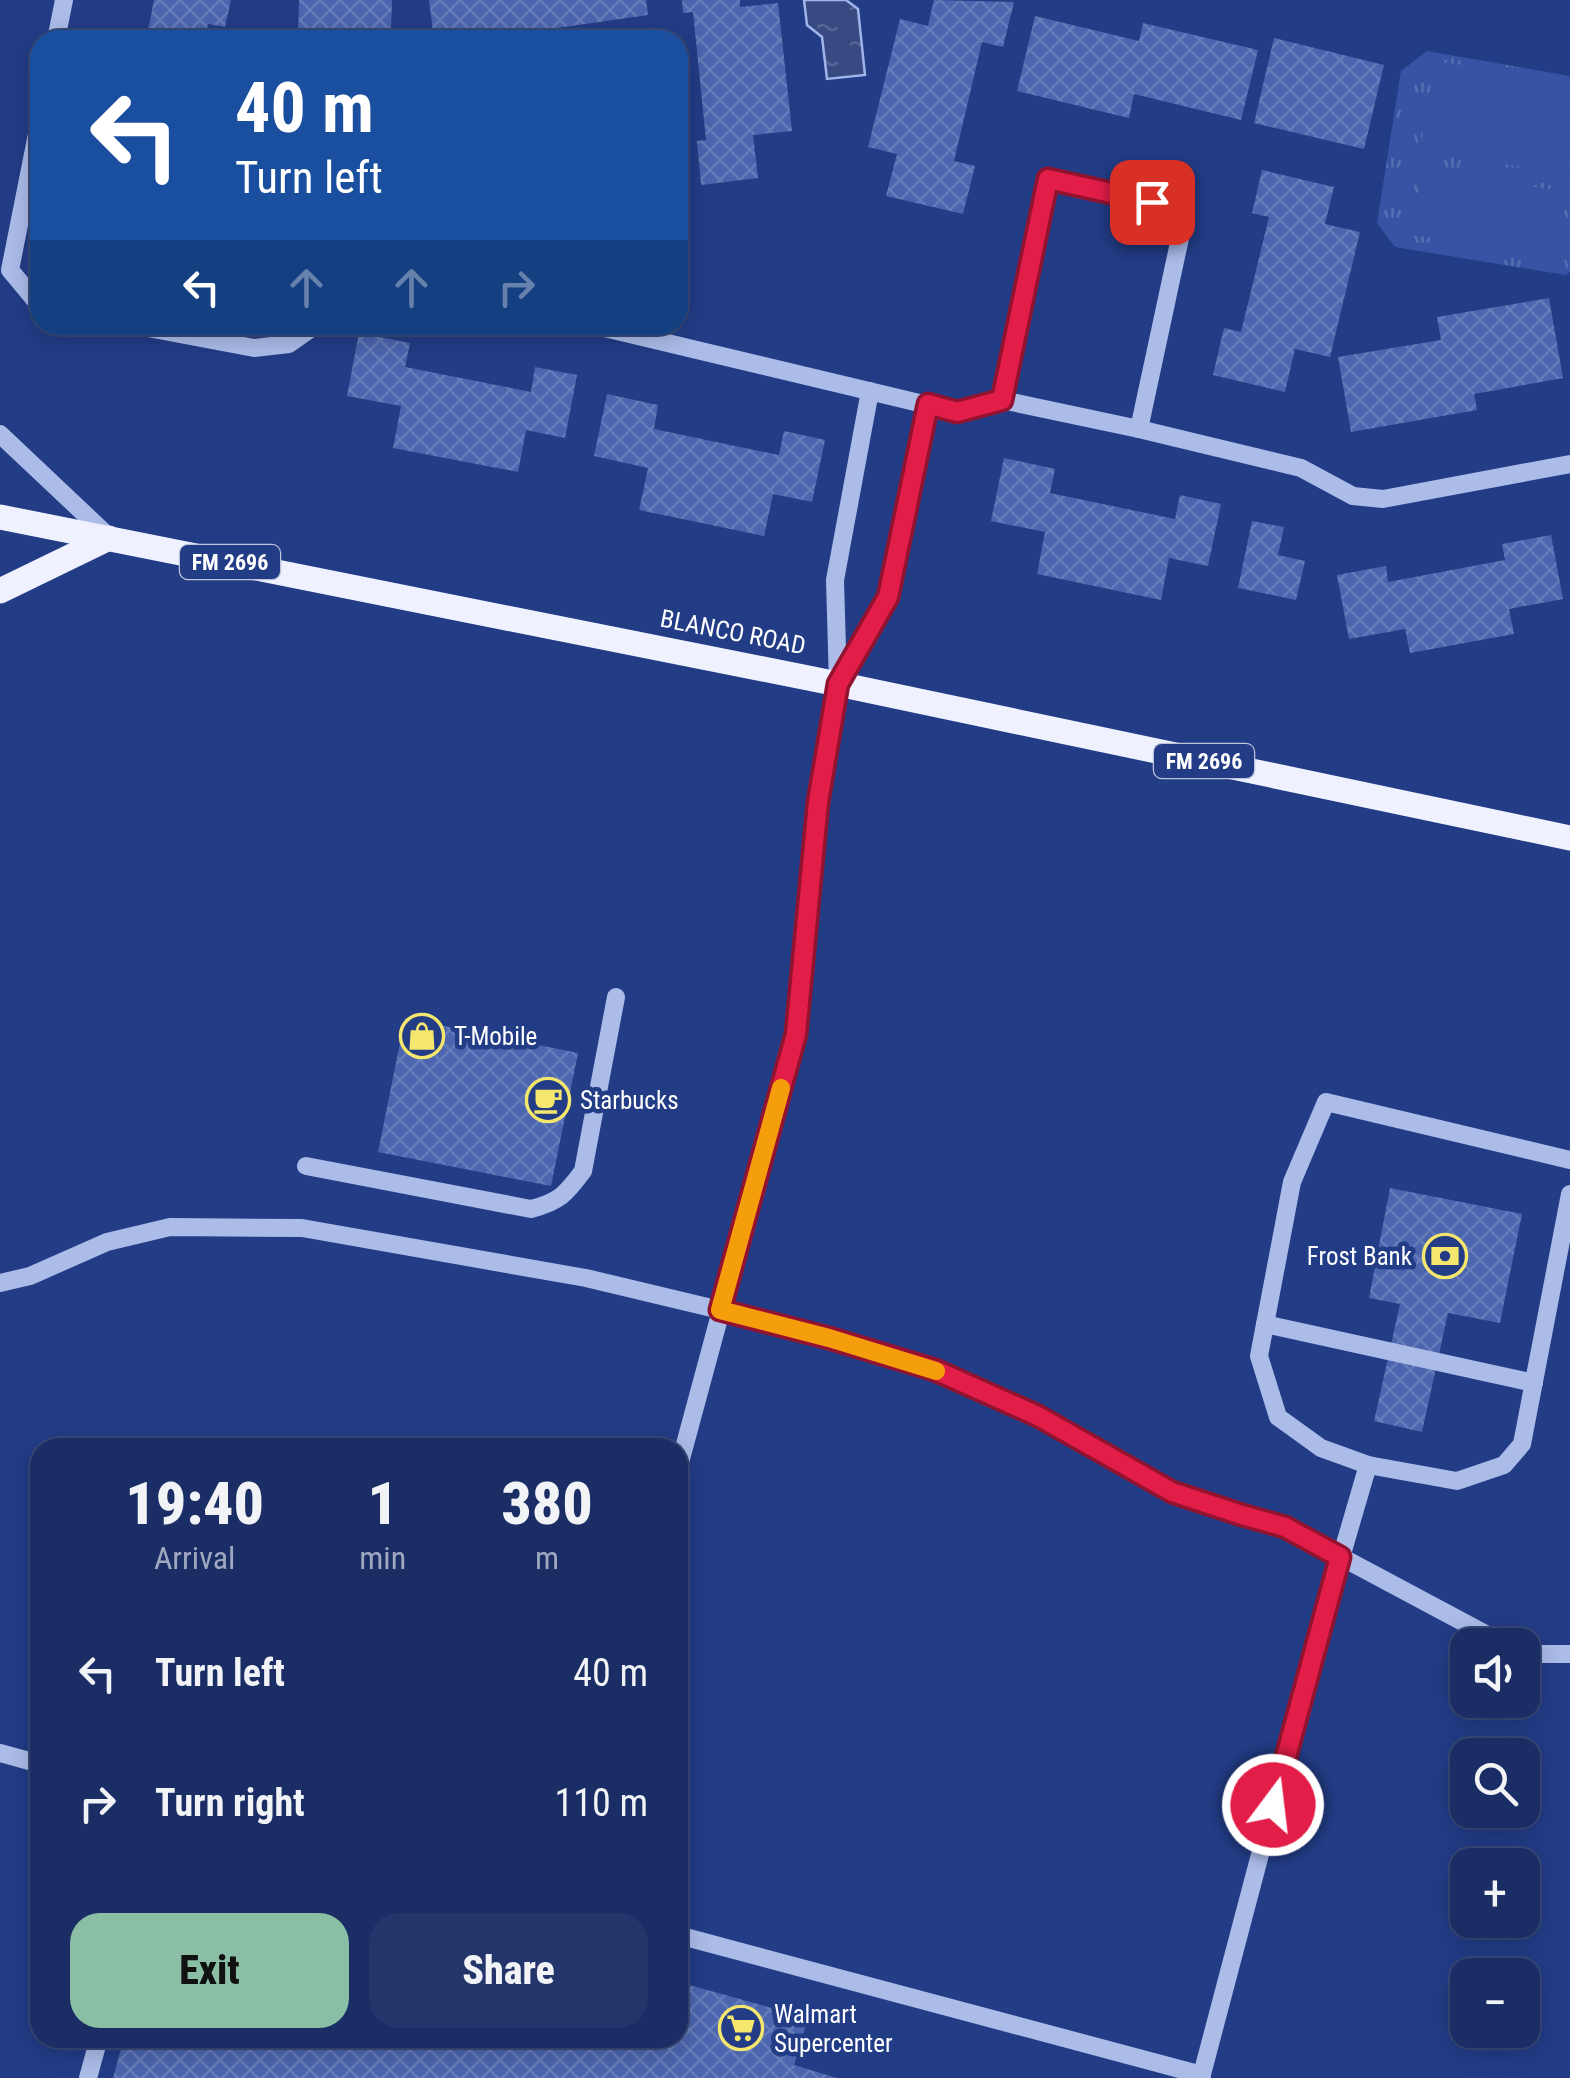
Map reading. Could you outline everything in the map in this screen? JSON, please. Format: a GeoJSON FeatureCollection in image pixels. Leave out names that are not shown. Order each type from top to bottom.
{"type":"FeatureCollection","features":[{"type":"Feature","properties":{"kind":"main road","name":"BLANCO ROAD"},"geometry":{"type":"LineString","coordinates":[[0,517],[838,684],[1570,838]]}},
{"type":"Feature","properties":{"kind":"main road"},"geometry":{"type":"LineString","coordinates":[[0,591],[109,538]]}},
{"type":"Feature","properties":{"kind":"street"},"geometry":{"type":"LineString","coordinates":[[58,30],[64,0]]}},
{"type":"Feature","properties":{"kind":"street"},"geometry":{"type":"LineString","coordinates":[[30,169],[10,270],[30,294]]}},
{"type":"Feature","properties":{"kind":"street"},"geometry":{"type":"LineString","coordinates":[[1002,400],[1048,179],[1186,210],[1139,429]]}},
{"type":"Feature","properties":{"kind":"street"},"geometry":{"type":"LineString","coordinates":[[185,335],[254,348],[289,344],[302,335]]}},
{"type":"Feature","properties":{"kind":"street"},"geometry":{"type":"LineString","coordinates":[[645,335],[957,412],[1002,400],[1139,429],[1301,468],[1353,496],[1383,499],[1570,464]]}},
{"type":"Feature","properties":{"kind":"street"},"geometry":{"type":"LineString","coordinates":[[686,1438],[796,1034],[818,802],[838,684],[835,580],[870,391]]}},
{"type":"Feature","properties":{"kind":"street"},"geometry":{"type":"LineString","coordinates":[[838,684],[888,597],[928,404]]}},
{"type":"Feature","properties":{"kind":"street"},"geometry":{"type":"LineString","coordinates":[[0,434],[109,538]]}},
{"type":"Feature","properties":{"kind":"street"},"geometry":{"type":"LineString","coordinates":[[306,1166],[531,1210],[551,1204],[567,1194],[583,1171],[616,998]]}},
{"type":"Feature","properties":{"kind":"street"},"geometry":{"type":"LineString","coordinates":[[1570,1160],[1326,1102],[1292,1182],[1259,1356],[1278,1417],[1321,1448],[1368,1465],[1458,1481],[1504,1464],[1522,1444],[1570,1194]]}},
{"type":"Feature","properties":{"kind":"street"},"geometry":{"type":"LineString","coordinates":[[0,1283],[30,1276],[107,1242],[170,1227],[302,1228],[586,1278],[829,1338],[935,1370],[1038,1416],[1172,1492],[1285,1527],[1474,1628]]}},
{"type":"Feature","properties":{"kind":"street"},"geometry":{"type":"LineString","coordinates":[[1265,1324],[1534,1383]]}},
{"type":"Feature","properties":{"kind":"street"},"geometry":{"type":"LineString","coordinates":[[688,1938],[1201,2077],[1368,1465]]}},
{"type":"Feature","properties":{"kind":"street"},"geometry":{"type":"LineString","coordinates":[[1540,1654],[1570,1654]]}},
{"type":"Feature","properties":{"kind":"street"},"geometry":{"type":"LineString","coordinates":[[0,1754],[30,1762]]}},
{"type":"Feature","properties":{"kind":"street"},"geometry":{"type":"LineString","coordinates":[[88,2078],[96,2048]]}},
{"type":"Feature","properties":{"kind":"green space"},"geometry":{"type":"Polygon","coordinates":[[[1427,51],[1570,76],[1570,272],[1565,275],[1395,247],[1377,223],[1401,71],[1427,51]]]}},
{"type":"Feature","properties":{"kind":"green space"},"geometry":{"type":"Polygon","coordinates":[[[1435,61],[1570,82],[1568,174],[1420,151],[1435,61]]]}},
{"type":"Feature","properties":{"kind":"green space"},"geometry":{"type":"Polygon","coordinates":[[[1423,170],[1562,191],[1551,257],[1412,235],[1423,170]]]}},
{"type":"Feature","properties":{"kind":"water"},"geometry":{"type":"Polygon","coordinates":[[[804,0],[846,0],[858,9],[865,75],[827,79],[822,37],[807,25],[804,0]]]}},
{"type":"Feature","properties":{"kind":"building"},"geometry":{"type":"Polygon","coordinates":[[[154,0],[231,0],[225,27],[208,24],[207,30],[148,30],[154,0]]]}},
{"type":"Feature","properties":{"kind":"building"},"geometry":{"type":"Polygon","coordinates":[[[299,0],[392,0],[391,30],[298,30],[299,0]]]}},
{"type":"Feature","properties":{"kind":"building"},"geometry":{"type":"Polygon","coordinates":[[[429,0],[646,0],[648,15],[543,30],[433,30],[429,0]]]}},
{"type":"Feature","properties":{"kind":"building"},"geometry":{"type":"Polygon","coordinates":[[[682,0],[740,0],[740,7],[778,3],[792,131],[753,135],[758,178],[701,185],[697,141],[706,140],[693,12],[683,13],[682,0]]]}},
{"type":"Feature","properties":{"kind":"building"},"geometry":{"type":"Polygon","coordinates":[[[934,0],[1014,2],[1003,47],[982,42],[954,161],[975,166],[963,214],[886,196],[897,154],[868,147],[900,19],[928,26],[934,0]]]}},
{"type":"Feature","properties":{"kind":"building"},"geometry":{"type":"Polygon","coordinates":[[[1035,16],[1139,41],[1143,23],[1258,50],[1241,120],[1134,94],[1129,118],[1017,91],[1035,16]]]}},
{"type":"Feature","properties":{"kind":"building"},"geometry":{"type":"Polygon","coordinates":[[[1274,38],[1384,65],[1364,149],[1254,123],[1274,38]]]}},
{"type":"Feature","properties":{"kind":"building"},"geometry":{"type":"Polygon","coordinates":[[[1262,170],[1334,187],[1325,224],[1360,232],[1330,357],[1295,349],[1285,392],[1213,375],[1224,328],[1241,332],[1269,217],[1252,213],[1262,170]]]}},
{"type":"Feature","properties":{"kind":"building"},"geometry":{"type":"Polygon","coordinates":[[[1549,298],[1563,378],[1474,394],[1477,410],[1351,432],[1338,357],[1441,340],[1437,317],[1549,298]]]}},
{"type":"Feature","properties":{"kind":"building"},"geometry":{"type":"Polygon","coordinates":[[[359,335],[410,343],[405,367],[531,392],[535,367],[577,375],[565,438],[526,430],[518,472],[393,448],[401,406],[347,396],[359,335]]]}},
{"type":"Feature","properties":{"kind":"building"},"geometry":{"type":"Polygon","coordinates":[[[607,394],[658,405],[654,429],[779,455],[784,431],[825,440],[812,502],[773,494],[764,536],[639,510],[648,468],[594,456],[607,394]]]}},
{"type":"Feature","properties":{"kind":"building"},"geometry":{"type":"Polygon","coordinates":[[[1004,458],[1055,469],[1050,493],[1175,519],[1180,495],[1221,504],[1208,566],[1169,558],[1161,600],[1037,574],[1045,532],[991,521],[1004,458]]]}},
{"type":"Feature","properties":{"kind":"building"},"geometry":{"type":"Polygon","coordinates":[[[1252,521],[1284,527],[1278,555],[1305,561],[1296,600],[1238,588],[1252,521]]]}},
{"type":"Feature","properties":{"kind":"building"},"geometry":{"type":"Polygon","coordinates":[[[1551,535],[1563,599],[1509,609],[1514,634],[1410,653],[1405,629],[1349,639],[1337,575],[1386,566],[1388,582],[1505,560],[1502,544],[1551,535]]]}},
{"type":"Feature","properties":{"kind":"building"},"geometry":{"type":"Polygon","coordinates":[[[405,1018],[578,1053],[551,1186],[378,1152],[405,1018]]]}},
{"type":"Feature","properties":{"kind":"building","name":"Frost Bank"},"geometry":{"type":"Polygon","coordinates":[[[1390,1188],[1522,1214],[1500,1323],[1448,1313],[1422,1432],[1374,1421],[1400,1304],[1369,1298],[1390,1188]]]}},
{"type":"Feature","properties":{"kind":"building","name":"Walmart Supercenter"},"geometry":{"type":"Polygon","coordinates":[[[688,1985],[808,2018],[794,2065],[837,2078],[113,2078],[121,2048],[688,2048],[688,1985]]]}},
{"type":"Feature","properties":{"kind":"slow traffic"},"geometry":{"type":"LineString","coordinates":[[781,1088],[720,1310],[936,1371]]}},
{"type":"Feature","properties":{"kind":"place","name":"T-Mobile"},"geometry":{"type":"Point","coordinates":[422,1036]}},
{"type":"Feature","properties":{"kind":"place","name":"Starbucks"},"geometry":{"type":"Point","coordinates":[548,1100]}},
{"type":"Feature","properties":{"kind":"place","name":"Frost Bank"},"geometry":{"type":"Point","coordinates":[1445,1256]}},
{"type":"Feature","properties":{"kind":"place","name":"Walmart Supercenter"},"geometry":{"type":"Point","coordinates":[741,2028]}},
{"type":"Feature","properties":{"kind":"route"},"geometry":{"type":"LineString","coordinates":[[1152,202],[1048,179],[1002,400],[957,412],[928,404],[888,597],[838,684],[818,802],[796,1034],[720,1310],[935,1370],[1038,1416],[1172,1492],[1285,1527],[1340,1557],[1273,1805]]}}]}
